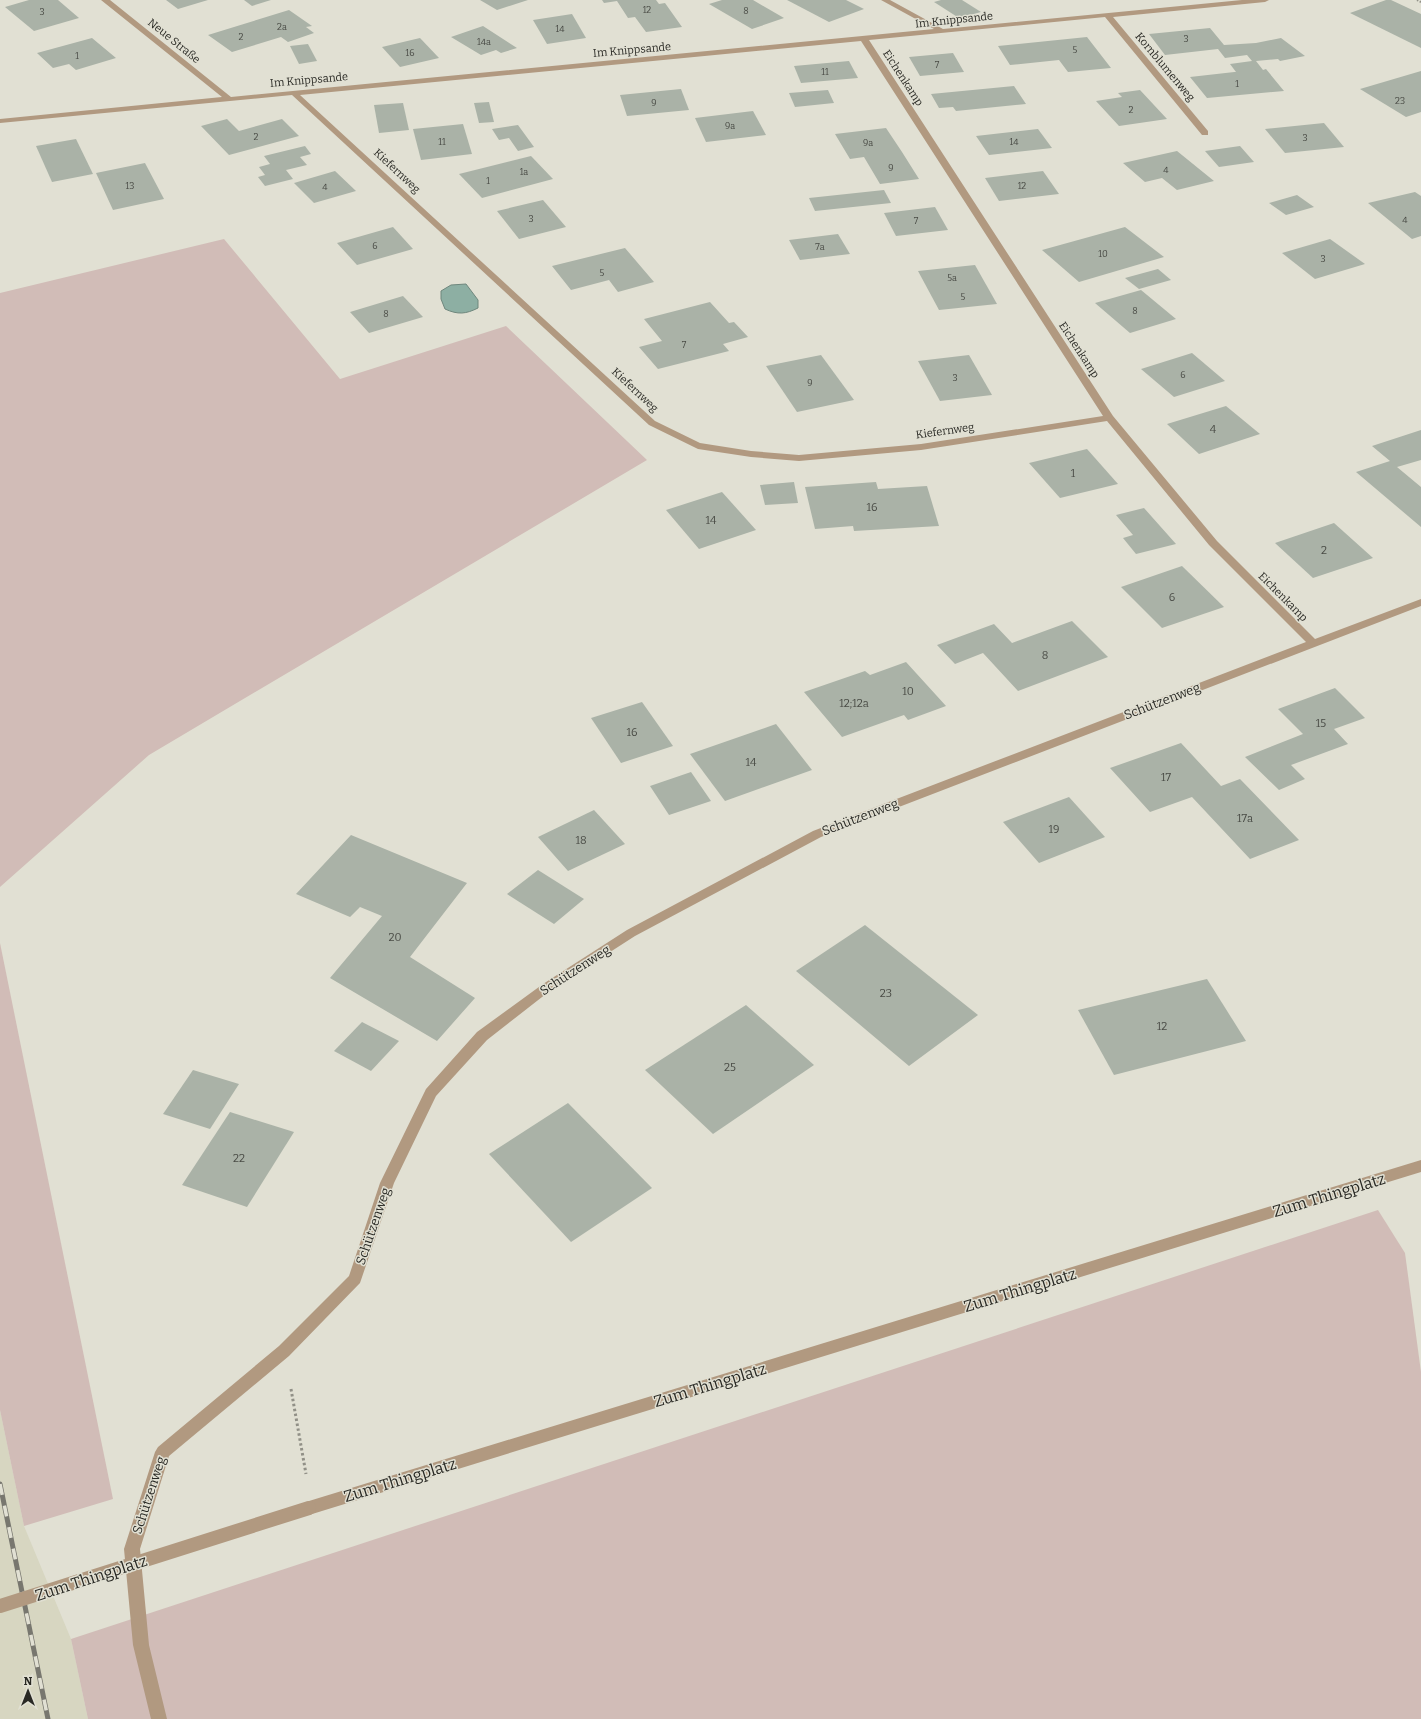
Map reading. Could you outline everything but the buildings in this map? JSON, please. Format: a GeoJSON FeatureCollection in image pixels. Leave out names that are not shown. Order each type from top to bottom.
{"type":"FeatureCollection","features":[{"type":"Feature","properties":{"kind":"street","name":"Neue Straße"},"geometry":{"type":"LineString","coordinates":[[105,0],[229,99]]}},
{"type":"Feature","properties":{"kind":"street"},"geometry":{"type":"LineString","coordinates":[[885,0],[944,32]]}},
{"type":"Feature","properties":{"kind":"street","name":"Im Knippsande"},"geometry":{"type":"LineString","coordinates":[[0,121],[944,32],[1265,0]]}},
{"type":"Feature","properties":{"kind":"street","name":"Kornblumenweg"},"geometry":{"type":"LineString","coordinates":[[1108,16],[1205,132]]}},
{"type":"Feature","properties":{"kind":"street","name":"Eichenkamp"},"geometry":{"type":"LineString","coordinates":[[864,39],[1109,418],[1213,543],[1313,643]]}},
{"type":"Feature","properties":{"kind":"street","name":"Kiefernweg"},"geometry":{"type":"LineString","coordinates":[[294,93],[652,423],[698,446],[751,454],[807,457],[921,447],[1109,418]]}},
{"type":"Feature","properties":{"kind":"street","name":"Schützenweg"},"geometry":{"type":"LineString","coordinates":[[159,1719],[141,1645],[132,1549],[163,1452],[284,1351],[354,1279],[387,1183],[431,1093],[482,1036],[547,987],[631,933],[817,834],[1421,602]]}},
{"type":"Feature","properties":{"kind":"street","name":"Zum Thingplatz"},"geometry":{"type":"LineString","coordinates":[[0,1606],[309,1508],[1421,1166]]}},
{"type":"Feature","properties":{"kind":"path"},"geometry":{"type":"LineString","coordinates":[[1416,0],[1421,2]]}},
{"type":"Feature","properties":{"kind":"path"},"geometry":{"type":"LineString","coordinates":[[290,1383],[306,1472]]}},
{"type":"Feature","properties":{"kind":"shaded area"},"geometry":{"type":"Polygon","coordinates":[[[224,239],[340,379],[506,326],[647,460],[149,755],[0,887],[0,293],[224,239]]]}},
{"type":"Feature","properties":{"kind":"shaded area"},"geometry":{"type":"Polygon","coordinates":[[[0,943],[113,1499],[24,1526],[0,1410],[0,943]]]}},
{"type":"Feature","properties":{"kind":"shaded area"},"geometry":{"type":"Polygon","coordinates":[[[1378,1210],[1405,1253],[1421,1372],[1421,1719],[88,1719],[71,1639],[1378,1210]]]}},
{"type":"Feature","properties":{"kind":"shaded area"},"geometry":{"type":"Polygon","coordinates":[[[0,1410],[24,1526],[71,1639],[88,1719],[0,1719],[0,1410]]]}},
{"type":"Feature","properties":{"kind":"water"},"geometry":{"type":"Polygon","coordinates":[[[466,284],[478,300],[478,308],[470,312],[462,313],[445,309],[441,299],[441,291],[451,285],[466,284]]]}},
{"type":"Feature","properties":{"kind":"railway"},"geometry":{"type":"LineString","coordinates":[[0,1484],[48,1719]]}}]}
